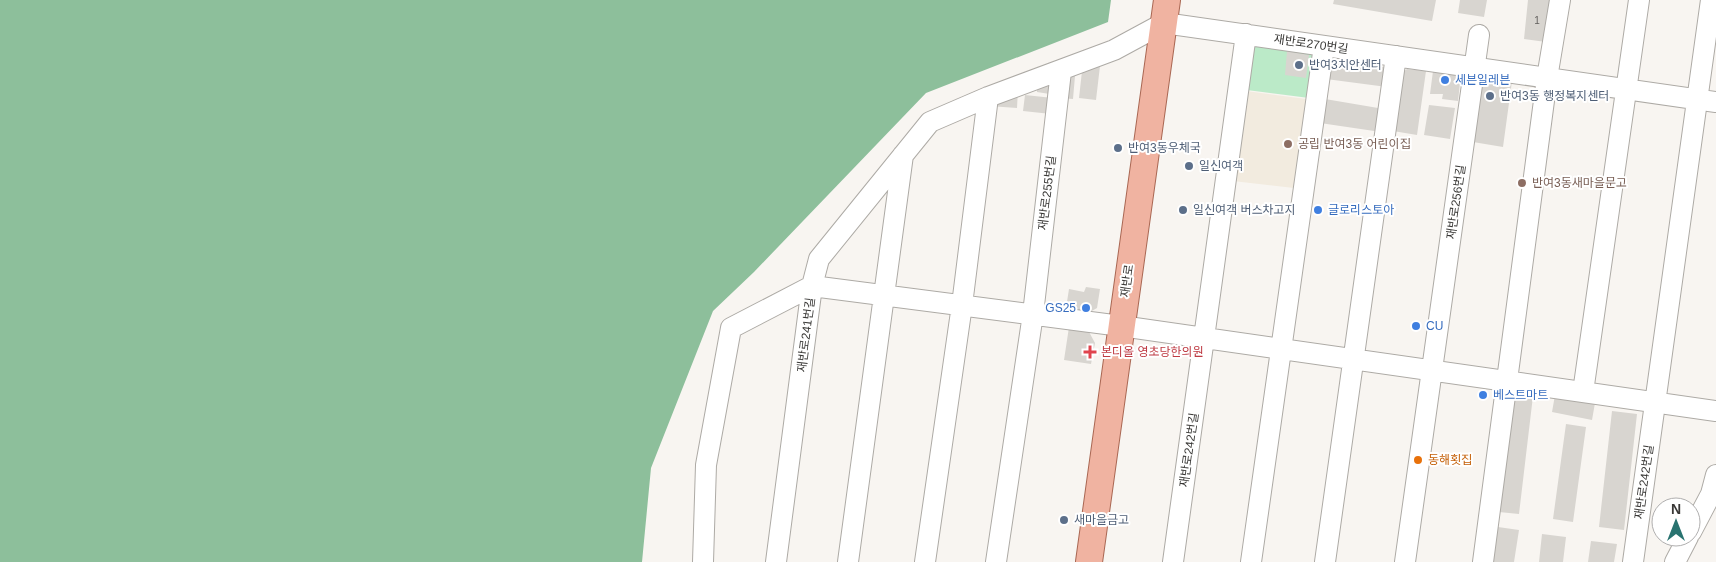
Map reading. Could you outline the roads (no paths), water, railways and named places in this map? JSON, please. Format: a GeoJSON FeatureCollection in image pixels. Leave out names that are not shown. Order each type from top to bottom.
{"type":"FeatureCollection","features":[{"type":"Feature","properties":{"kind":"main road","name":"재반로"},"geometry":{"type":"LineString","coordinates":[[1088,562],[1166,11]]}},
{"type":"Feature","properties":{"kind":"street"},"geometry":{"type":"LineString","coordinates":[[1483,562],[1547,78],[1560,0]]}},
{"type":"Feature","properties":{"kind":"street"},"geometry":{"type":"LineString","coordinates":[[1583,392],[1639,0]]}},
{"type":"Feature","properties":{"kind":"street"},"geometry":{"type":"LineString","coordinates":[[1655,402],[1706,101],[1711,0]]}},
{"type":"Feature","properties":{"kind":"street"},"geometry":{"type":"LineString","coordinates":[[1166,11],[1114,50],[988,97],[930,122],[819,259],[812,286],[1121,326],[1716,411]]}},
{"type":"Feature","properties":{"kind":"street","name":"재반로270번길"},"geometry":{"type":"LineString","coordinates":[[1166,11],[1246,34],[1706,101]]}},
{"type":"Feature","properties":{"kind":"street"},"geometry":{"type":"LineString","coordinates":[[1204,338],[1246,34]]}},
{"type":"Feature","properties":{"kind":"street","name":"재반로256번길"},"geometry":{"type":"LineString","coordinates":[[1433,370],[1479,35]]}},
{"type":"Feature","properties":{"kind":"street"},"geometry":{"type":"LineString","coordinates":[[1251,562],[1324,46]]}},
{"type":"Feature","properties":{"kind":"street"},"geometry":{"type":"LineString","coordinates":[[1325,562],[1396,56]]}},
{"type":"Feature","properties":{"kind":"street","name":"재반로255번길"},"geometry":{"type":"LineString","coordinates":[[1033,314],[1061,71]]}},
{"type":"Feature","properties":{"kind":"street"},"geometry":{"type":"LineString","coordinates":[[925,562],[962,305],[988,97]]}},
{"type":"Feature","properties":{"kind":"street"},"geometry":{"type":"LineString","coordinates":[[848,562],[904,154]]}},
{"type":"Feature","properties":{"kind":"street","name":"재반로241번길"},"geometry":{"type":"LineString","coordinates":[[704,562],[706,465],[731,328],[812,286]]}},
{"type":"Feature","properties":{"kind":"street","name":"재반로241번길"},"geometry":{"type":"LineString","coordinates":[[776,562],[812,286]]}},
{"type":"Feature","properties":{"kind":"street"},"geometry":{"type":"LineString","coordinates":[[996,562],[1033,314]]}},
{"type":"Feature","properties":{"kind":"street","name":"재반로242번길"},"geometry":{"type":"LineString","coordinates":[[1173,562],[1204,338]]}},
{"type":"Feature","properties":{"kind":"street"},"geometry":{"type":"LineString","coordinates":[[1405,562],[1433,370]]}},
{"type":"Feature","properties":{"kind":"street","name":"재반로242번길"},"geometry":{"type":"LineString","coordinates":[[1633,562],[1655,402]]}},
{"type":"Feature","properties":{"kind":"street"},"geometry":{"type":"LineString","coordinates":[[1701,516],[1711,500],[1716,475]]}},
{"type":"Feature","properties":{"kind":"street"},"geometry":{"type":"LineString","coordinates":[[1675,562],[1683,547]]}},
{"type":"Feature","properties":{"kind":"place","name":"반여3치안센터"},"geometry":{"type":"Point","coordinates":[1299,65]}},
{"type":"Feature","properties":{"kind":"place","name":"세븐일레븐"},"geometry":{"type":"Point","coordinates":[1445,80]}},
{"type":"Feature","properties":{"kind":"place","name":"반여3동 행정복지센터"},"geometry":{"type":"Point","coordinates":[1490,96]}},
{"type":"Feature","properties":{"kind":"place","name":"공립 반여3동 어린이집"},"geometry":{"type":"Point","coordinates":[1288,144]}},
{"type":"Feature","properties":{"kind":"place","name":"반여3동우체국"},"geometry":{"type":"Point","coordinates":[1118,148]}},
{"type":"Feature","properties":{"kind":"place","name":"일신여객"},"geometry":{"type":"Point","coordinates":[1189,166]}},
{"type":"Feature","properties":{"kind":"place","name":"반여3동새마을문고"},"geometry":{"type":"Point","coordinates":[1522,183]}},
{"type":"Feature","properties":{"kind":"place","name":"일신여객 버스차고지"},"geometry":{"type":"Point","coordinates":[1183,210]}},
{"type":"Feature","properties":{"kind":"place","name":"글로리스토아"},"geometry":{"type":"Point","coordinates":[1318,210]}},
{"type":"Feature","properties":{"kind":"place","name":"GS25"},"geometry":{"type":"Point","coordinates":[1086,308]}},
{"type":"Feature","properties":{"kind":"place","name":"CU"},"geometry":{"type":"Point","coordinates":[1416,326]}},
{"type":"Feature","properties":{"kind":"place","name":"본디올 영초당한의원"},"geometry":{"type":"Point","coordinates":[1090,352]}},
{"type":"Feature","properties":{"kind":"place","name":"베스트마트"},"geometry":{"type":"Point","coordinates":[1483,395]}},
{"type":"Feature","properties":{"kind":"place","name":"동해횟집"},"geometry":{"type":"Point","coordinates":[1418,460]}},
{"type":"Feature","properties":{"kind":"place","name":"새마을금고"},"geometry":{"type":"Point","coordinates":[1064,520]}}]}
